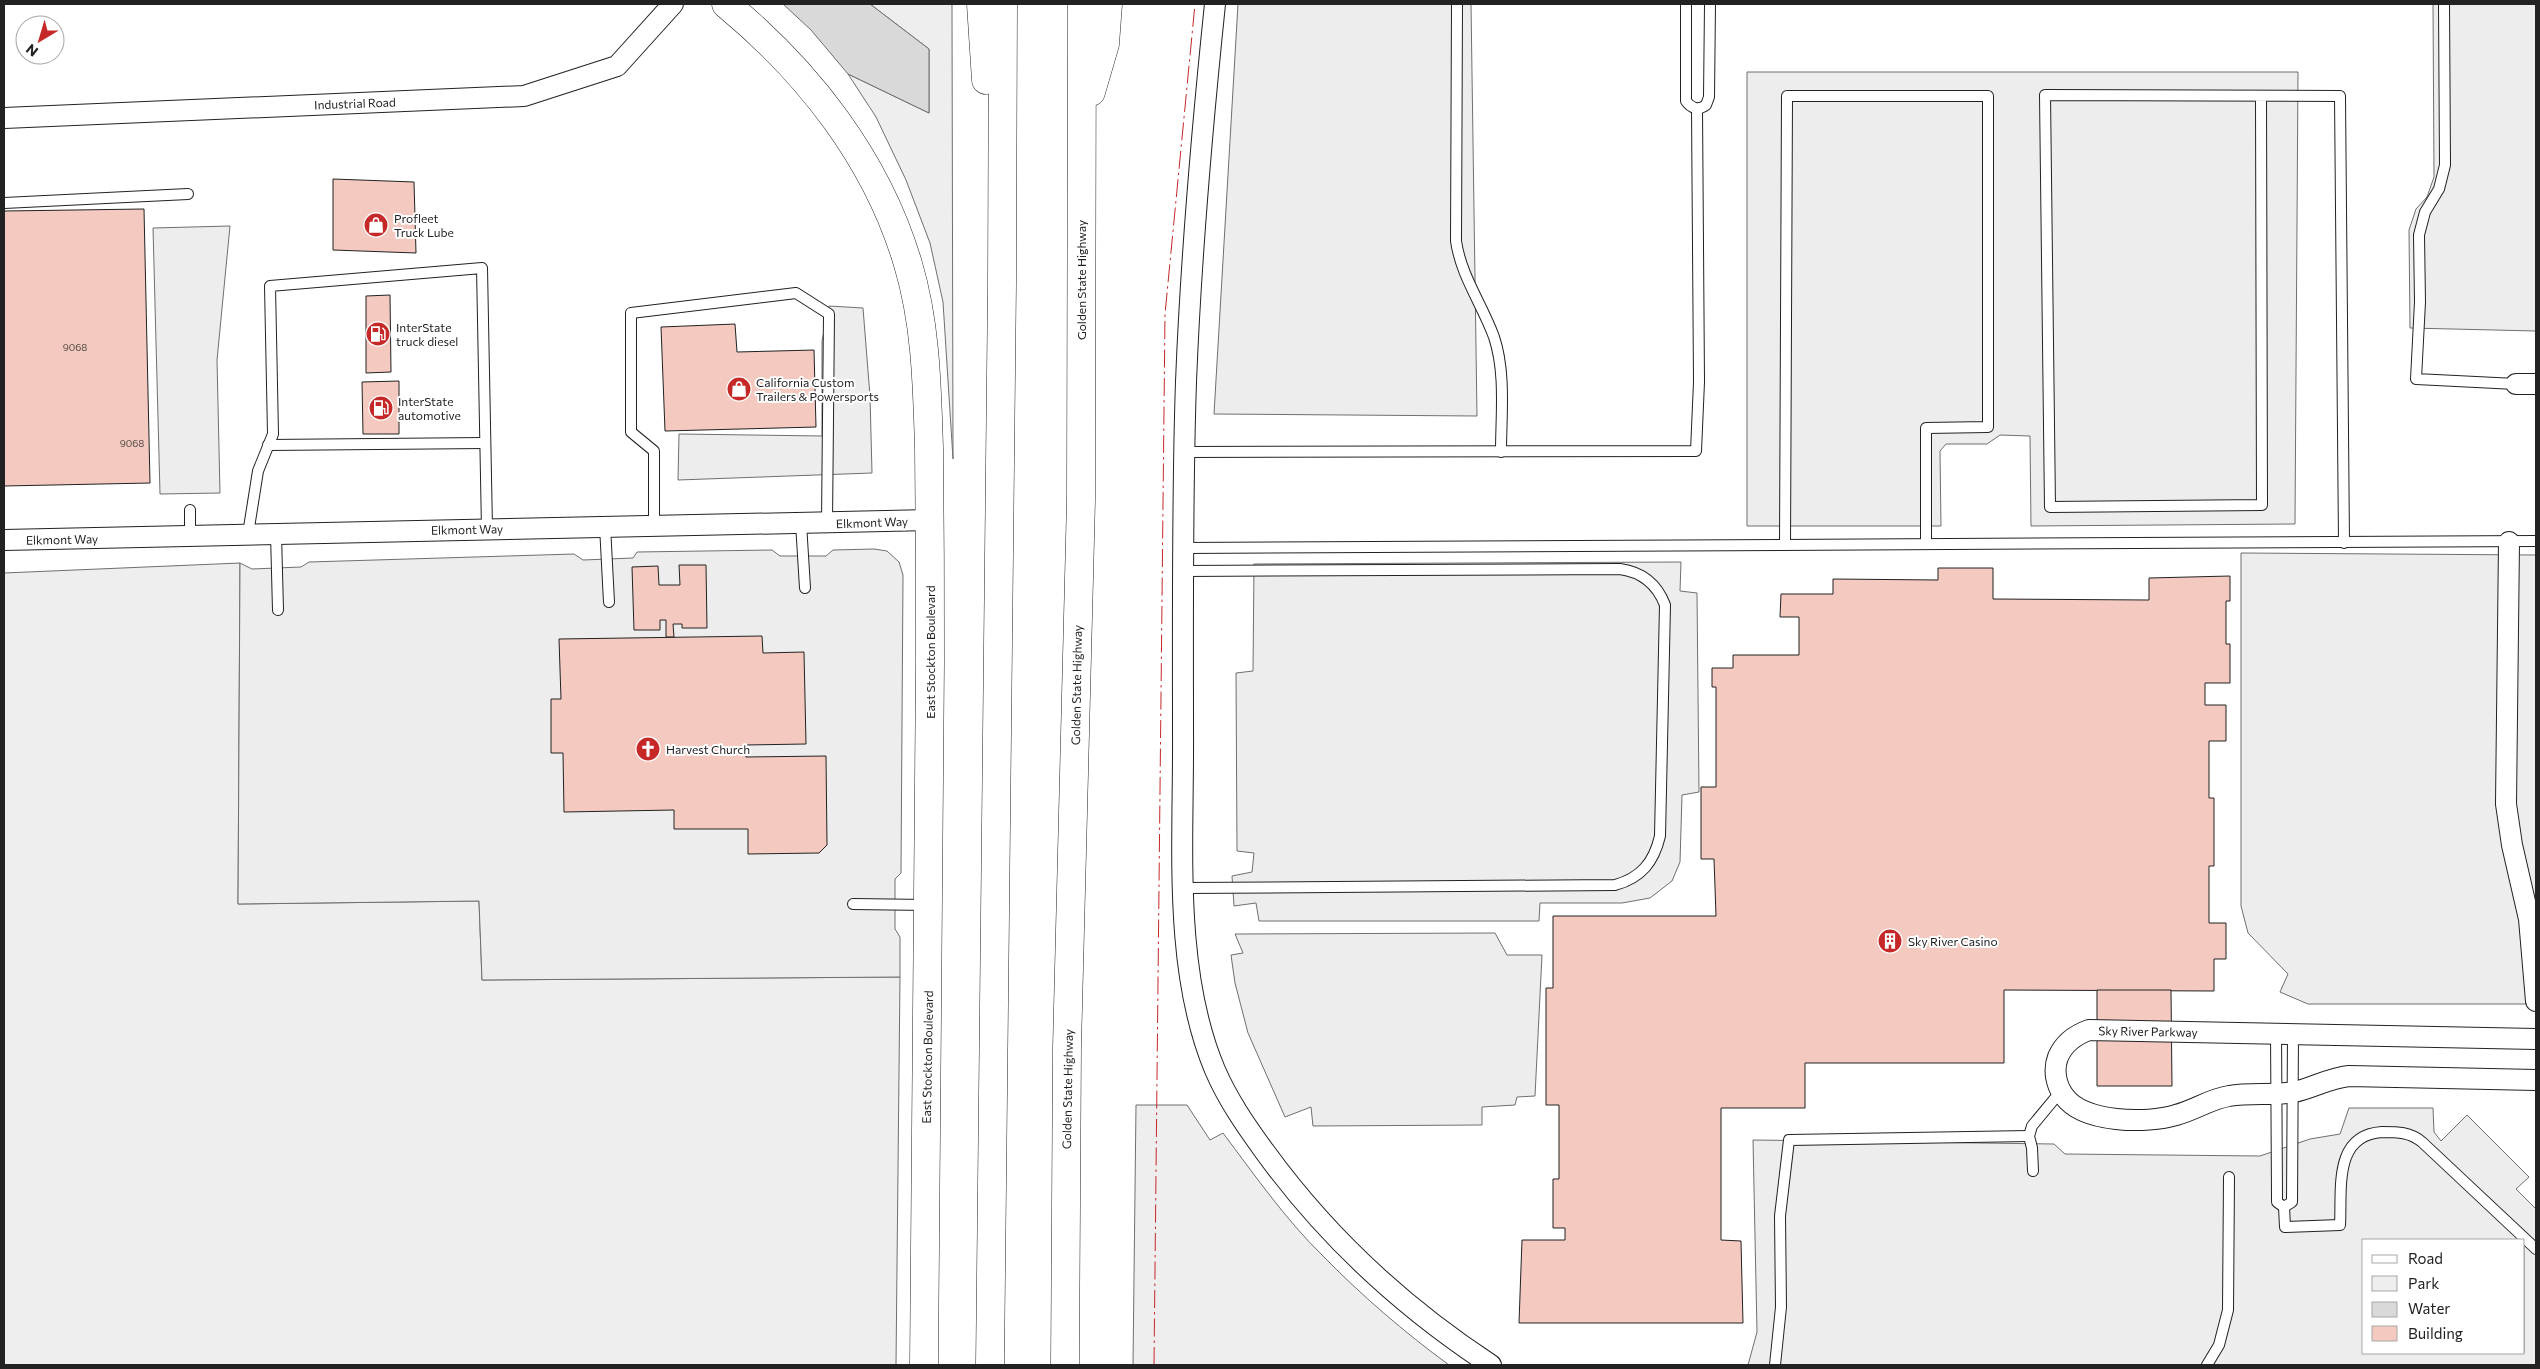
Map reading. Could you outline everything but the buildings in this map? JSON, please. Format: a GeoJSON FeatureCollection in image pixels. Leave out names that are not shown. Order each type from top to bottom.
{"type":"FeatureCollection","features":[{"type":"Feature","properties":{"kind":"main road","name":"East Stockton Boulevard"},"geometry":{"type":"LineString","coordinates":[[726,4],[762,34],[801,73],[837,119],[871,177],[891,218],[908,263],[919,310],[927,364],[930,520],[924,1365]]}},
{"type":"Feature","properties":{"kind":"main road"},"geometry":{"type":"LineString","coordinates":[[981,4],[1002,284]]}},
{"type":"Feature","properties":{"kind":"main road"},"geometry":{"type":"LineString","coordinates":[[990,1365],[1002,284],[1003,4]]}},
{"type":"Feature","properties":{"kind":"main road","name":"Golden State Highway"},"geometry":{"type":"LineString","coordinates":[[1065,1365],[1067,1047],[1081,500],[1082,4]]}},
{"type":"Feature","properties":{"kind":"main road"},"geometry":{"type":"LineString","coordinates":[[1081,125],[1104,44],[1108,4]]}},
{"type":"Feature","properties":{"kind":"street","name":"Industrial Road"},"geometry":{"type":"LineString","coordinates":[[4,118],[524,96],[618,66],[673,4]]}},
{"type":"Feature","properties":{"kind":"street"},"geometry":{"type":"LineString","coordinates":[[1215,4],[1193,251],[1184,452],[1184,888],[1187,945],[1198,1017],[1214,1068],[1238,1114],[1281,1174],[1340,1241],[1399,1296],[1490,1365]]}},
{"type":"Feature","properties":{"kind":"street"},"geometry":{"type":"LineString","coordinates":[[2516,384],[2536,384]]}},
{"type":"Feature","properties":{"kind":"street","name":"Elkmont Way"},"geometry":{"type":"LineString","coordinates":[[4,540],[930,520]]}},
{"type":"Feature","properties":{"kind":"street"},"geometry":{"type":"LineString","coordinates":[[2510,542],[2506,804],[2512,845],[2529,920],[2536,1001]]}},
{"type":"Feature","properties":{"kind":"street","name":"Sky River Parkway"},"geometry":{"type":"LineString","coordinates":[[2061,1091],[2056,1080],[2058,1058],[2070,1040],[2089,1030],[2536,1039]]}},
{"type":"Feature","properties":{"kind":"street"},"geometry":{"type":"LineString","coordinates":[[2061,1091],[2077,1108],[2096,1115],[2124,1120],[2170,1117],[2215,1099],[2231,1095],[2284,1093],[2327,1080],[2349,1076],[2536,1080]]}},
{"type":"Feature","properties":{"kind":"lane"},"geometry":{"type":"LineString","coordinates":[[1457,4],[1456,241],[1461,268],[1488,324],[1498,356],[1501,452]]}},
{"type":"Feature","properties":{"kind":"lane"},"geometry":{"type":"LineString","coordinates":[[1686,4],[1686,101],[1697,109]]}},
{"type":"Feature","properties":{"kind":"lane"},"geometry":{"type":"LineString","coordinates":[[1697,109],[1706,105],[1709,97],[1710,4]]}},
{"type":"Feature","properties":{"kind":"lane"},"geometry":{"type":"LineString","coordinates":[[2444,4],[2445,165],[2439,189],[2426,212],[2419,234],[2420,302],[2416,379],[2516,384]]}},
{"type":"Feature","properties":{"kind":"lane"},"geometry":{"type":"LineString","coordinates":[[2261,96],[2262,505],[2050,507],[2045,95],[2340,96],[2344,543]]}},
{"type":"Feature","properties":{"kind":"lane"},"geometry":{"type":"LineString","coordinates":[[1785,545],[1787,96],[1988,96],[1988,427],[1926,428],[1926,544]]}},
{"type":"Feature","properties":{"kind":"lane"},"geometry":{"type":"LineString","coordinates":[[1184,452],[1696,451],[1699,382],[1697,109]]}},
{"type":"Feature","properties":{"kind":"lane"},"geometry":{"type":"LineString","coordinates":[[4,203],[188,194]]}},
{"type":"Feature","properties":{"kind":"lane"},"geometry":{"type":"LineString","coordinates":[[248,534],[258,471],[273,434],[270,286],[482,268],[486,529]]}},
{"type":"Feature","properties":{"kind":"lane"},"geometry":{"type":"LineString","coordinates":[[654,525],[654,451],[631,432],[631,313],[796,293],[829,314],[827,523]]}},
{"type":"Feature","properties":{"kind":"lane"},"geometry":{"type":"LineString","coordinates":[[268,445],[485,443]]}},
{"type":"Feature","properties":{"kind":"lane"},"geometry":{"type":"LineString","coordinates":[[190,510],[190,536]]}},
{"type":"Feature","properties":{"kind":"lane"},"geometry":{"type":"LineString","coordinates":[[801,523],[804,588]]}},
{"type":"Feature","properties":{"kind":"lane"},"geometry":{"type":"LineString","coordinates":[[605,526],[609,602]]}},
{"type":"Feature","properties":{"kind":"lane"},"geometry":{"type":"LineString","coordinates":[[276,534],[278,610]]}},
{"type":"Feature","properties":{"kind":"lane"},"geometry":{"type":"LineString","coordinates":[[1183,548],[2536,541]]}},
{"type":"Feature","properties":{"kind":"lane"},"geometry":{"type":"LineString","coordinates":[[1183,571],[1620,569],[1636,572],[1650,581],[1657,588],[1665,605],[1660,836],[1652,860],[1635,877],[1615,885],[1184,888]]}},
{"type":"Feature","properties":{"kind":"lane"},"geometry":{"type":"LineString","coordinates":[[853,904],[928,905]]}},
{"type":"Feature","properties":{"kind":"lane"},"geometry":{"type":"LineString","coordinates":[[2284,1033],[2284,1093],[2277,1202],[2284,1207]]}},
{"type":"Feature","properties":{"kind":"lane"},"geometry":{"type":"LineString","coordinates":[[2284,1033],[2284,1093],[2292,1202],[2284,1207]]}},
{"type":"Feature","properties":{"kind":"lane"},"geometry":{"type":"LineString","coordinates":[[2033,1171],[2032,1148],[2029,1136],[2032,1126],[2061,1091]]}},
{"type":"Feature","properties":{"kind":"lane"},"geometry":{"type":"LineString","coordinates":[[2284,1207],[2285,1226],[2340,1225],[2344,1164],[2349,1148],[2363,1136],[2372,1133],[2403,1132],[2422,1142],[2536,1249]]}},
{"type":"Feature","properties":{"kind":"lane"},"geometry":{"type":"LineString","coordinates":[[1775,1365],[1781,1307],[1780,1216],[1789,1140],[2029,1136]]}},
{"type":"Feature","properties":{"kind":"lane"},"geometry":{"type":"LineString","coordinates":[[2207,1365],[2219,1344],[2228,1310],[2229,1177]]}},
{"type":"Feature","properties":{"kind":"green space"},"geometry":{"type":"Polygon","coordinates":[[[870,4],[952,4],[953,459],[943,302],[930,243],[906,180],[876,117],[848,74],[929,113],[929,49],[870,4]]]}},
{"type":"Feature","properties":{"kind":"green space"},"geometry":{"type":"Polygon","coordinates":[[[240,563],[238,904],[479,901],[482,980],[900,977],[896,1365],[4,1365],[4,573],[240,563]]]}},
{"type":"Feature","properties":{"kind":"green space"},"geometry":{"type":"Polygon","coordinates":[[[1136,1105],[1187,1105],[1210,1140],[1223,1133],[1270,1196],[1309,1241],[1383,1313],[1449,1365],[1133,1365],[1136,1105]]]}},
{"type":"Feature","properties":{"kind":"shaded area"},"geometry":{"type":"Polygon","coordinates":[[[1238,4],[1471,4],[1477,416],[1214,414],[1238,4]]]}},
{"type":"Feature","properties":{"kind":"shaded area"},"geometry":{"type":"Polygon","coordinates":[[[2433,4],[2536,4],[2536,331],[2410,328],[2409,230],[2416,209],[2427,197],[2434,177],[2433,4]]]}},
{"type":"Feature","properties":{"kind":"shaded area"},"geometry":{"type":"Polygon","coordinates":[[[1747,72],[2298,72],[2295,524],[2031,526],[2030,436],[2000,435],[1987,444],[1946,444],[1940,451],[1941,526],[1747,526],[1747,72]]]}},
{"type":"Feature","properties":{"kind":"shaded area"},"geometry":{"type":"Polygon","coordinates":[[[230,226],[217,360],[220,493],[160,494],[153,228],[230,226]]]}},
{"type":"Feature","properties":{"kind":"shaded area"},"geometry":{"type":"Polygon","coordinates":[[[829,306],[863,308],[870,396],[872,473],[678,480],[679,434],[822,436],[822,341],[829,306]]]}},
{"type":"Feature","properties":{"kind":"shaded area"},"geometry":{"type":"Polygon","coordinates":[[[874,549],[887,551],[899,562],[903,575],[901,873],[895,879],[895,929],[900,937],[900,977],[482,980],[479,901],[238,904],[240,563],[252,569],[301,567],[309,562],[574,554],[583,560],[633,558],[637,552],[772,550],[780,556],[826,556],[833,550],[874,549]]]}},
{"type":"Feature","properties":{"kind":"shaded area"},"geometry":{"type":"Polygon","coordinates":[[[2241,553],[2536,555],[2536,1004],[2308,1004],[2280,992],[2288,974],[2248,933],[2241,906],[2241,553]]]}},
{"type":"Feature","properties":{"kind":"shaded area"},"geometry":{"type":"Polygon","coordinates":[[[1681,562],[1680,591],[1697,593],[1699,792],[1682,795],[1680,862],[1672,881],[1650,898],[1622,903],[1540,903],[1539,921],[1259,921],[1256,903],[1234,906],[1232,876],[1252,872],[1254,853],[1237,851],[1236,673],[1253,671],[1254,564],[1681,562]]]}},
{"type":"Feature","properties":{"kind":"shaded area"},"geometry":{"type":"Polygon","coordinates":[[[1495,933],[1507,955],[1542,955],[1535,1096],[1517,1097],[1515,1105],[1482,1107],[1482,1125],[1313,1126],[1311,1107],[1285,1117],[1248,1033],[1235,983],[1231,955],[1243,953],[1235,934],[1495,933]]]}},
{"type":"Feature","properties":{"kind":"shaded area"},"geometry":{"type":"Polygon","coordinates":[[[2349,1108],[2433,1108],[2434,1132],[2441,1141],[2467,1115],[2529,1177],[2516,1189],[2536,1209],[2536,1365],[1748,1365],[1757,1332],[1753,1140],[2054,1144],[2065,1154],[2260,1156],[2310,1139],[2340,1134],[2349,1108]]]}},
{"type":"Feature","properties":{"kind":"water"},"geometry":{"type":"Polygon","coordinates":[[[783,4],[870,4],[929,49],[929,113],[848,74],[811,30],[783,4]]]}},
{"type":"Feature","properties":{"kind":"power"},"geometry":{"type":"LineString","coordinates":[[1154,1365],[1165,314],[1195,4]]}},
{"type":"Feature","properties":{"kind":"place","name":"Profleet Truck Lube"},"geometry":{"type":"Point","coordinates":[376,225]}},
{"type":"Feature","properties":{"kind":"place","name":"InterState truck diesel"},"geometry":{"type":"Point","coordinates":[378,334]}},
{"type":"Feature","properties":{"kind":"place","name":"California Custom Trailers & Powersports"},"geometry":{"type":"Point","coordinates":[739,389]}},
{"type":"Feature","properties":{"kind":"place","name":"InterState automotive"},"geometry":{"type":"Point","coordinates":[381,408]}},
{"type":"Feature","properties":{"kind":"place","name":"Harvest Church"},"geometry":{"type":"Point","coordinates":[648,749]}},
{"type":"Feature","properties":{"kind":"place","name":"Sky River Casino"},"geometry":{"type":"Point","coordinates":[1890,941]}}]}
